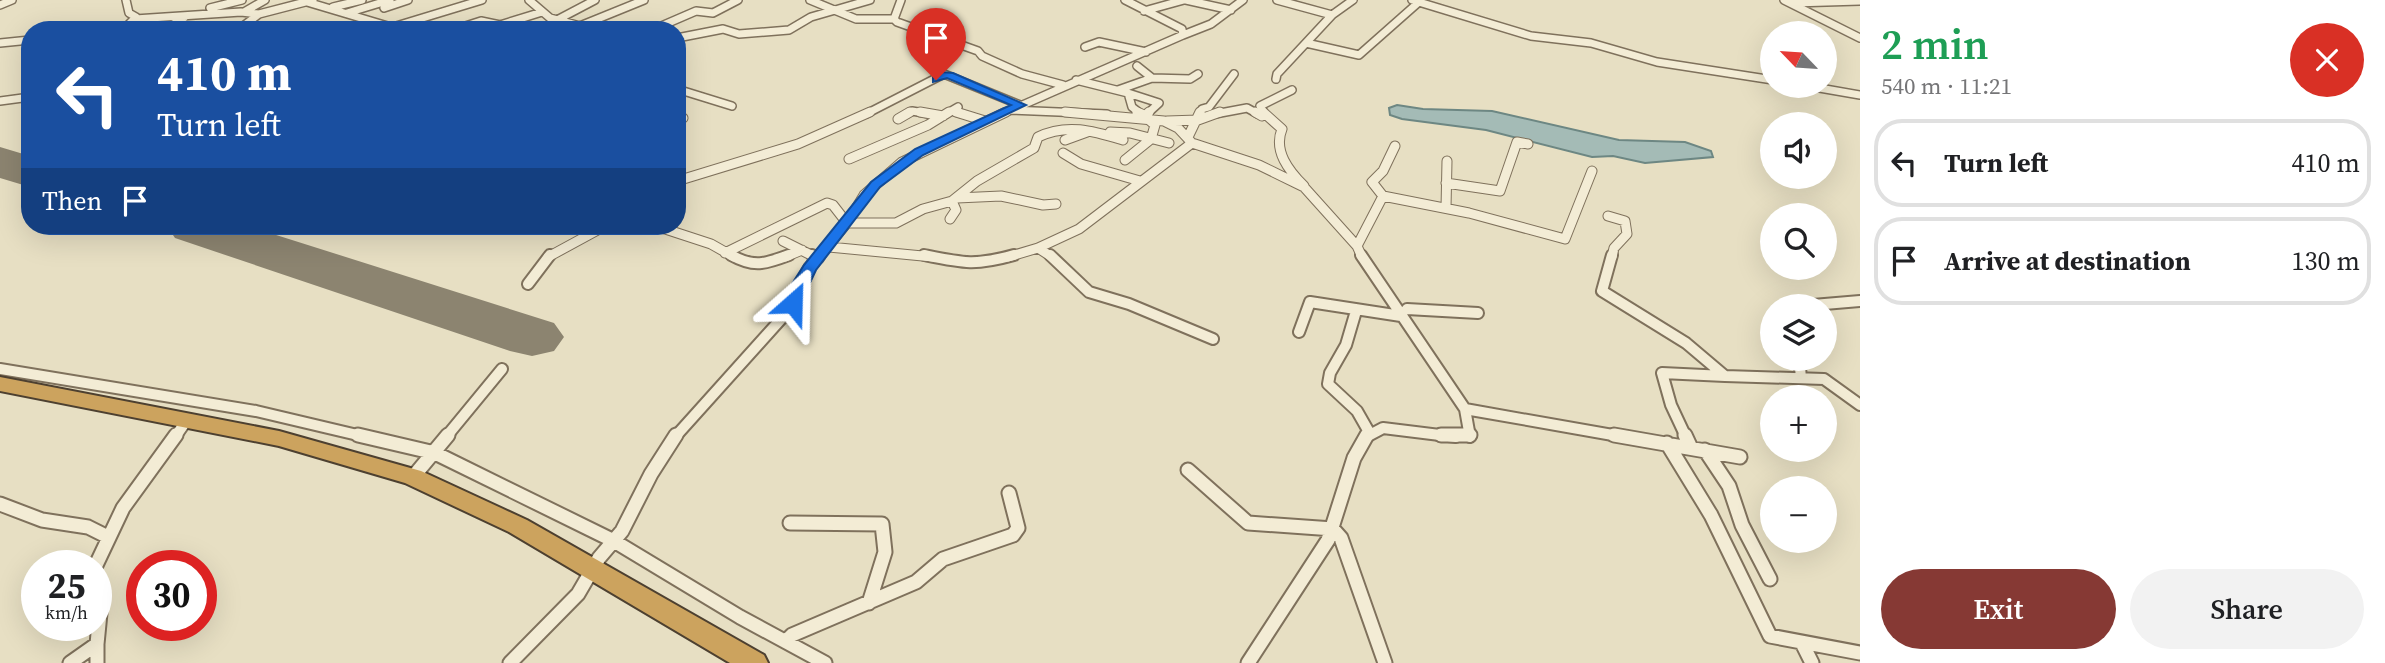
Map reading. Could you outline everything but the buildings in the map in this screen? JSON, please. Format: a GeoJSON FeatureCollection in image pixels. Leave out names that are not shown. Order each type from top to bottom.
{"type":"FeatureCollection","features":[{"type":"Feature","properties":{"kind":"highway"},"geometry":{"type":"LineString","coordinates":[[0,384],[187,420],[344,455],[413,477],[486,510],[754,663]]}},
{"type":"Feature","properties":{"kind":"street"},"geometry":{"type":"LineString","coordinates":[[0,5],[12,0]]}},
{"type":"Feature","properties":{"kind":"street"},"geometry":{"type":"LineString","coordinates":[[126,0],[126,7],[135,19]]}},
{"type":"Feature","properties":{"kind":"street"},"geometry":{"type":"LineString","coordinates":[[210,8],[242,0]]}},
{"type":"Feature","properties":{"kind":"street"},"geometry":{"type":"LineString","coordinates":[[244,12],[265,0]]}},
{"type":"Feature","properties":{"kind":"street"},"geometry":{"type":"LineString","coordinates":[[249,21],[259,14],[310,1],[333,7],[362,0]]}},
{"type":"Feature","properties":{"kind":"street"},"geometry":{"type":"LineString","coordinates":[[344,14],[390,0]]}},
{"type":"Feature","properties":{"kind":"street"},"geometry":{"type":"LineString","coordinates":[[375,12],[408,0]]}},
{"type":"Feature","properties":{"kind":"street"},"geometry":{"type":"LineString","coordinates":[[411,21],[482,0]]}},
{"type":"Feature","properties":{"kind":"street"},"geometry":{"type":"LineString","coordinates":[[529,0],[542,12],[561,21]]}},
{"type":"Feature","properties":{"kind":"street"},"geometry":{"type":"LineString","coordinates":[[551,21],[595,0]]}},
{"type":"Feature","properties":{"kind":"street"},"geometry":{"type":"LineString","coordinates":[[592,21],[643,0]]}},
{"type":"Feature","properties":{"kind":"street"},"geometry":{"type":"LineString","coordinates":[[673,21],[696,11],[713,13],[738,0]]}},
{"type":"Feature","properties":{"kind":"street"},"geometry":{"type":"LineString","coordinates":[[810,0],[858,19],[872,20],[882,16],[894,19],[922,32],[978,51],[982,56],[1021,74],[1063,85]]}},
{"type":"Feature","properties":{"kind":"street"},"geometry":{"type":"LineString","coordinates":[[686,36],[723,29],[739,34],[789,30],[811,18],[870,0]]}},
{"type":"Feature","properties":{"kind":"street"},"geometry":{"type":"LineString","coordinates":[[894,19],[901,0]]}},
{"type":"Feature","properties":{"kind":"street"},"geometry":{"type":"LineString","coordinates":[[1125,0],[1178,27],[1183,35]]}},
{"type":"Feature","properties":{"kind":"street"},"geometry":{"type":"LineString","coordinates":[[1144,11],[1185,0],[1231,10]]}},
{"type":"Feature","properties":{"kind":"street"},"geometry":{"type":"LineString","coordinates":[[510,663],[575,598],[614,541],[651,474],[683,425],[782,318],[793,303],[799,284],[847,223],[864,195],[902,162],[1063,85],[1211,24],[1243,0]]}},
{"type":"Feature","properties":{"kind":"street"},"geometry":{"type":"LineString","coordinates":[[1278,0],[1332,15]]}},
{"type":"Feature","properties":{"kind":"street"},"geometry":{"type":"LineString","coordinates":[[1276,79],[1277,74],[1332,15],[1353,0]]}},
{"type":"Feature","properties":{"kind":"street"},"geometry":{"type":"LineString","coordinates":[[1306,43],[1359,55],[1415,1],[1531,36],[1591,43],[1657,62],[1760,78]]}},
{"type":"Feature","properties":{"kind":"street"},"geometry":{"type":"LineString","coordinates":[[1787,2],[1860,1]]}},
{"type":"Feature","properties":{"kind":"street"},"geometry":{"type":"LineString","coordinates":[[1787,2],[1860,38]]}},
{"type":"Feature","properties":{"kind":"street"},"geometry":{"type":"LineString","coordinates":[[333,7],[331,10],[369,21]]}},
{"type":"Feature","properties":{"kind":"street"},"geometry":{"type":"LineString","coordinates":[[132,21],[244,12],[259,14]]}},
{"type":"Feature","properties":{"kind":"street"},"geometry":{"type":"LineString","coordinates":[[513,21],[542,12]]}},
{"type":"Feature","properties":{"kind":"street"},"geometry":{"type":"LineString","coordinates":[[179,21],[186,17]]}},
{"type":"Feature","properties":{"kind":"street"},"geometry":{"type":"LineString","coordinates":[[0,44],[21,40]]}},
{"type":"Feature","properties":{"kind":"street"},"geometry":{"type":"LineString","coordinates":[[1085,47],[1099,42],[1146,52]]}},
{"type":"Feature","properties":{"kind":"street"},"geometry":{"type":"LineString","coordinates":[[1137,66],[1152,78]]}},
{"type":"Feature","properties":{"kind":"street"},"geometry":{"type":"LineString","coordinates":[[686,178],[798,144],[843,126],[944,74],[1020,105]]}},
{"type":"Feature","properties":{"kind":"street"},"geometry":{"type":"LineString","coordinates":[[1118,90],[1152,78],[1190,79],[1198,74]]}},
{"type":"Feature","properties":{"kind":"street"},"geometry":{"type":"LineString","coordinates":[[829,247],[920,254],[967,264],[982,264],[1038,248],[1092,220],[1182,148],[1202,109],[1209,107],[1234,74]]}},
{"type":"Feature","properties":{"kind":"street"},"geometry":{"type":"LineString","coordinates":[[1076,80],[1159,103],[1146,119]]}},
{"type":"Feature","properties":{"kind":"street"},"geometry":{"type":"LineString","coordinates":[[1248,663],[1334,529],[1352,459],[1368,432],[1399,429],[1439,437],[1470,437],[1465,408],[1401,312],[1369,270],[1357,246],[1304,187],[1284,160],[1278,144],[1282,129],[1260,110],[1260,106],[1292,90]]}},
{"type":"Feature","properties":{"kind":"street"},"geometry":{"type":"LineString","coordinates":[[1838,91],[1860,94]]}},
{"type":"Feature","properties":{"kind":"street"},"geometry":{"type":"LineString","coordinates":[[686,92],[732,106]]}},
{"type":"Feature","properties":{"kind":"street"},"geometry":{"type":"LineString","coordinates":[[1125,160],[1151,139],[1155,125],[1136,113],[1129,104],[1128,93]]}},
{"type":"Feature","properties":{"kind":"street"},"geometry":{"type":"LineString","coordinates":[[0,101],[21,98]]}},
{"type":"Feature","properties":{"kind":"street"},"geometry":{"type":"LineString","coordinates":[[1129,104],[1122,110],[1135,117]]}},
{"type":"Feature","properties":{"kind":"street"},"geometry":{"type":"LineString","coordinates":[[1010,110],[1164,121],[1198,120],[1224,111],[1251,108],[1276,123]]}},
{"type":"Feature","properties":{"kind":"street"},"geometry":{"type":"LineString","coordinates":[[849,159],[955,109],[985,121]]}},
{"type":"Feature","properties":{"kind":"street"},"geometry":{"type":"LineString","coordinates":[[898,119],[912,111],[943,116]]}},
{"type":"Feature","properties":{"kind":"street"},"geometry":{"type":"LineString","coordinates":[[1164,121],[1187,138],[1259,165],[1304,187]]}},
{"type":"Feature","properties":{"kind":"street"},"geometry":{"type":"LineString","coordinates":[[955,200],[977,181],[1034,148],[1038,137],[1064,127],[1130,134],[1169,143]]}},
{"type":"Feature","properties":{"kind":"street"},"geometry":{"type":"LineString","coordinates":[[1065,140],[1096,131],[1123,141]]}},
{"type":"Feature","properties":{"kind":"street"},"geometry":{"type":"LineString","coordinates":[[1151,139],[1187,138]]}},
{"type":"Feature","properties":{"kind":"street"},"geometry":{"type":"LineString","coordinates":[[1446,183],[1500,191],[1517,142],[1528,144]]}},
{"type":"Feature","properties":{"kind":"street"},"geometry":{"type":"LineString","coordinates":[[1395,146],[1383,172],[1372,182],[1383,196],[1446,208],[1565,239],[1592,171]]}},
{"type":"Feature","properties":{"kind":"street"},"geometry":{"type":"LineString","coordinates":[[1063,153],[1081,164],[1140,181]]}},
{"type":"Feature","properties":{"kind":"street"},"geometry":{"type":"LineString","coordinates":[[1446,208],[1447,161]]}},
{"type":"Feature","properties":{"kind":"street"},"geometry":{"type":"LineString","coordinates":[[725,253],[827,203],[834,205],[839,216],[847,223],[896,223],[923,209],[955,200],[1002,196],[1043,205],[1056,204]]}},
{"type":"Feature","properties":{"kind":"street"},"geometry":{"type":"LineString","coordinates":[[1357,246],[1366,232],[1378,200],[1383,196]]}},
{"type":"Feature","properties":{"kind":"street"},"geometry":{"type":"LineString","coordinates":[[950,219],[956,210],[955,200]]}},
{"type":"Feature","properties":{"kind":"street"},"geometry":{"type":"LineString","coordinates":[[1608,216],[1625,221],[1627,234],[1614,248],[1602,291],[1686,343],[1725,376]]}},
{"type":"Feature","properties":{"kind":"street"},"geometry":{"type":"LineString","coordinates":[[528,284],[551,253],[587,235]]}},
{"type":"Feature","properties":{"kind":"street"},"geometry":{"type":"LineString","coordinates":[[684,235],[711,244],[747,264],[785,259],[802,250]]}},
{"type":"Feature","properties":{"kind":"street"},"geometry":{"type":"LineString","coordinates":[[783,242],[818,258]]}},
{"type":"Feature","properties":{"kind":"street"},"geometry":{"type":"LineString","coordinates":[[1038,248],[1058,260],[1070,271],[1076,284],[1089,292],[1139,308],[1213,339]]}},
{"type":"Feature","properties":{"kind":"street"},"geometry":{"type":"LineString","coordinates":[[1837,303],[1860,301]]}},
{"type":"Feature","properties":{"kind":"street"},"geometry":{"type":"LineString","coordinates":[[1300,332],[1310,303],[1356,311],[1478,313]]}},
{"type":"Feature","properties":{"kind":"street"},"geometry":{"type":"LineString","coordinates":[[1356,311],[1346,345],[1330,373],[1328,384],[1357,411],[1368,432]]}},
{"type":"Feature","properties":{"kind":"street"},"geometry":{"type":"LineString","coordinates":[[0,369],[256,411],[435,453],[614,541],[658,570],[825,663]]}},
{"type":"Feature","properties":{"kind":"street"},"geometry":{"type":"LineString","coordinates":[[413,477],[502,369]]}},
{"type":"Feature","properties":{"kind":"street"},"geometry":{"type":"LineString","coordinates":[[1800,371],[1801,377]]}},
{"type":"Feature","properties":{"kind":"street"},"geometry":{"type":"LineString","coordinates":[[1770,579],[1742,525],[1729,486],[1698,449],[1671,405],[1662,373],[1830,380],[1860,405]]}},
{"type":"Feature","properties":{"kind":"street"},"geometry":{"type":"LineString","coordinates":[[1465,408],[1740,457]]}},
{"type":"Feature","properties":{"kind":"street"},"geometry":{"type":"LineString","coordinates":[[102,550],[130,496],[187,420]]}},
{"type":"Feature","properties":{"kind":"street"},"geometry":{"type":"LineString","coordinates":[[1667,443],[1711,515],[1770,636],[1860,653]]}},
{"type":"Feature","properties":{"kind":"street"},"geometry":{"type":"LineString","coordinates":[[1188,470],[1248,523],[1334,529],[1341,538],[1385,663]]}},
{"type":"Feature","properties":{"kind":"street"},"geometry":{"type":"LineString","coordinates":[[786,641],[792,635],[916,582],[943,559],[1017,532],[1009,493]]}},
{"type":"Feature","properties":{"kind":"street"},"geometry":{"type":"LineString","coordinates":[[0,504],[42,520],[88,527],[107,536]]}},
{"type":"Feature","properties":{"kind":"street"},"geometry":{"type":"LineString","coordinates":[[790,523],[881,524],[886,537],[881,575],[869,603]]}},
{"type":"Feature","properties":{"kind":"street"},"geometry":{"type":"LineString","coordinates":[[97,641],[97,663]]}},
{"type":"Feature","properties":{"kind":"street"},"geometry":{"type":"LineString","coordinates":[[1802,643],[1812,663]]}},
{"type":"Feature","properties":{"kind":"street"},"geometry":{"type":"LineString","coordinates":[[70,663],[97,644]]}},
{"type":"Feature","properties":{"kind":"water"},"geometry":{"type":"Polygon","coordinates":[[[1397,105],[1423,109],[1492,111],[1619,140],[1685,142],[1711,151],[1713,157],[1645,163],[1613,156],[1592,157],[1486,130],[1402,119],[1390,115],[1389,108],[1397,105]]]}},
{"type":"Feature","properties":{"kind":"runway"},"geometry":{"type":"LineString","coordinates":[[0,162],[21,169]]}},
{"type":"Feature","properties":{"kind":"runway"},"geometry":{"type":"LineString","coordinates":[[221,235],[532,337]]}},
{"type":"Feature","properties":{"kind":"route"},"geometry":{"type":"LineString","coordinates":[[793,303],[799,284],[806,277],[809,268],[829,247],[864,195],[875,184],[919,152],[1020,105],[949,75],[941,75],[936,80]]}}]}
